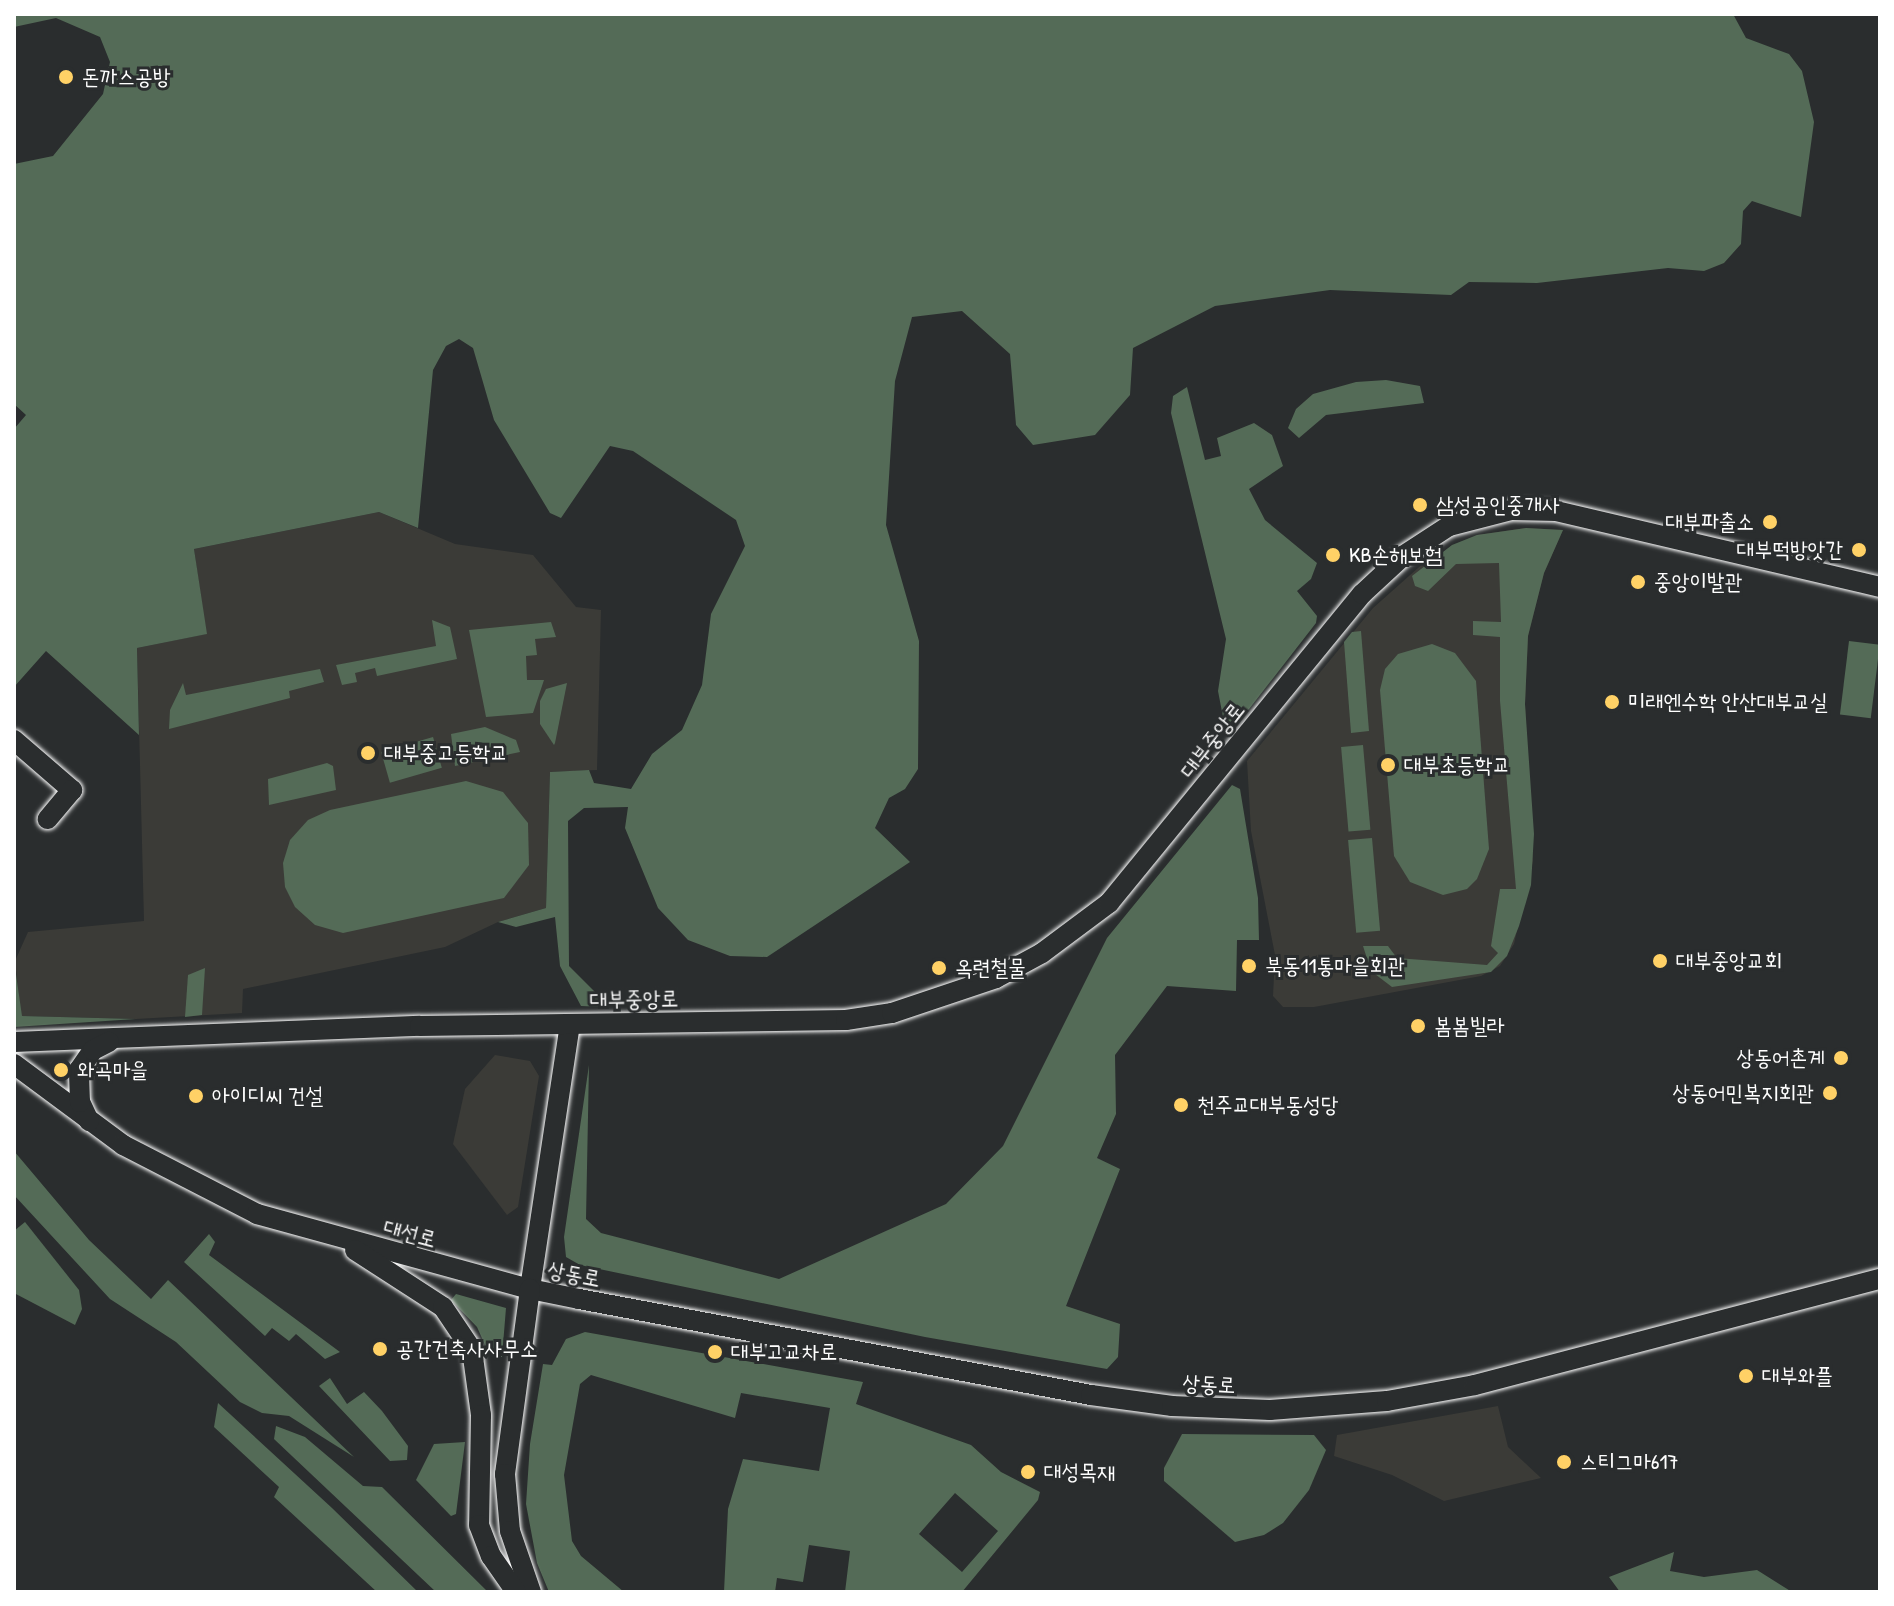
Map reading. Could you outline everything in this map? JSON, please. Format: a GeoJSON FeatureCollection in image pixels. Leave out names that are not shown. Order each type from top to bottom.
{"type":"FeatureCollection","features":[{"type":"Feature","properties":{"kind":"street","name":"대부중앙로"},"geometry":{"type":"LineString","coordinates":[[14,1042],[570,1024],[846,1020],[946,998],[1042,953],[1133,879],[1362,594],[1427,538],[1468,519],[1511,510],[1556,511],[1880,587]]}},
{"type":"Feature","properties":{"kind":"street"},"geometry":{"type":"LineString","coordinates":[[14,740],[72,790],[48,819]]}},
{"type":"Feature","properties":{"kind":"street","name":"대부중앙로"},"geometry":{"type":"LineString","coordinates":[[530,1289],[570,1024]]}},
{"type":"Feature","properties":{"kind":"street"},"geometry":{"type":"LineString","coordinates":[[89,1121],[80,1102],[79,1070],[93,1050],[113,1041]]}},
{"type":"Feature","properties":{"kind":"street","name":"대선로"},"geometry":{"type":"LineString","coordinates":[[14,1064],[89,1121],[214,1195],[338,1239],[530,1289]]}},
{"type":"Feature","properties":{"kind":"street"},"geometry":{"type":"LineString","coordinates":[[338,1239],[443,1307],[472,1350],[480,1393],[479,1525],[491,1556],[516,1592]]}},
{"type":"Feature","properties":{"kind":"street","name":"상동로"},"geometry":{"type":"LineString","coordinates":[[530,1289],[1091,1395],[1172,1406],[1270,1410],[1387,1401],[1475,1385],[1880,1279]]}},
{"type":"Feature","properties":{"kind":"street"},"geometry":{"type":"LineString","coordinates":[[530,1289],[505,1474],[510,1531],[531,1592]]}},
{"type":"Feature","properties":{"kind":"shaded area","name":"대부중고등학교"},"geometry":{"type":"Polygon","coordinates":[[[379,512],[455,544],[533,555],[576,607],[601,610],[597,770],[550,772],[546,908],[498,922],[445,947],[243,989],[242,1013],[136,1019],[21,1016],[15,961],[28,932],[144,921],[137,648],[206,634],[194,549],[379,512]]]}},
{"type":"Feature","properties":{"kind":"shaded area","name":"대부초등학교"},"geometry":{"type":"Polygon","coordinates":[[[1526,528],[1563,530],[1544,573],[1528,636],[1525,704],[1533,861],[1514,944],[1500,966],[1481,976],[1314,1007],[1283,1007],[1273,996],[1275,955],[1251,831],[1247,761],[1373,608],[1427,560],[1477,535],[1526,528]]]}},
{"type":"Feature","properties":{"kind":"shaded area"},"geometry":{"type":"Polygon","coordinates":[[[495,1055],[530,1061],[539,1076],[518,1207],[507,1215],[453,1144],[465,1089],[495,1055]]]}},
{"type":"Feature","properties":{"kind":"shaded area"},"geometry":{"type":"Polygon","coordinates":[[[1498,1406],[1508,1447],[1541,1478],[1444,1501],[1392,1475],[1334,1456],[1337,1435],[1498,1406]]]}},
{"type":"Feature","properties":{"kind":"green space"},"geometry":{"type":"Polygon","coordinates":[[[14,14],[1733,14],[1746,38],[1789,54],[1802,71],[1814,122],[1801,217],[1752,201],[1743,211],[1741,244],[1724,263],[1704,271],[1668,268],[1537,283],[1469,282],[1451,295],[1330,290],[1215,306],[1133,348],[1130,395],[1095,435],[1033,445],[1016,425],[1010,354],[962,311],[912,317],[895,381],[886,525],[919,641],[918,769],[905,789],[889,798],[875,828],[910,862],[767,957],[730,956],[688,940],[658,908],[625,828],[628,807],[584,808],[568,821],[569,966],[603,1000],[603,1007],[581,1006],[560,966],[555,917],[516,927],[498,922],[546,908],[550,772],[589,770],[594,783],[631,789],[652,754],[682,730],[702,685],[711,614],[745,546],[736,520],[633,451],[610,446],[561,518],[550,513],[494,420],[473,348],[459,339],[446,346],[433,370],[418,528],[379,512],[194,549],[207,634],[137,648],[139,735],[46,651],[14,687],[14,429],[26,415],[14,404],[14,164],[53,156],[103,94],[110,62],[100,37],[56,18],[14,27],[14,14]]]}},
{"type":"Feature","properties":{"kind":"green space"},"geometry":{"type":"Polygon","coordinates":[[[1386,380],[1420,386],[1424,403],[1326,415],[1299,438],[1288,428],[1296,409],[1313,394],[1356,382],[1386,380]]]}},
{"type":"Feature","properties":{"kind":"green space"},"geometry":{"type":"Polygon","coordinates":[[[1187,387],[1205,460],[1221,456],[1217,438],[1254,423],[1272,435],[1283,466],[1249,489],[1265,520],[1317,563],[1311,579],[1297,591],[1317,616],[1316,623],[1239,722],[1232,724],[1223,717],[1218,691],[1226,639],[1171,413],[1173,396],[1187,387]]]}},
{"type":"Feature","properties":{"kind":"green space"},"geometry":{"type":"Polygon","coordinates":[[[1526,528],[1563,530],[1544,573],[1528,636],[1525,704],[1534,834],[1531,885],[1507,956],[1491,972],[1392,987],[1371,971],[1363,946],[1388,946],[1397,958],[1487,965],[1498,953],[1491,946],[1500,889],[1516,889],[1500,701],[1500,637],[1473,635],[1473,621],[1501,622],[1499,563],[1456,564],[1428,591],[1415,586],[1412,576],[1452,545],[1477,535],[1526,528]]]}},
{"type":"Feature","properties":{"kind":"green space"},"geometry":{"type":"Polygon","coordinates":[[[432,620],[450,627],[457,659],[377,676],[375,668],[355,673],[357,682],[342,685],[336,665],[436,646],[432,620]]]}},
{"type":"Feature","properties":{"kind":"green space"},"geometry":{"type":"Polygon","coordinates":[[[551,622],[556,637],[535,639],[537,655],[526,656],[527,680],[544,680],[533,713],[486,717],[469,630],[551,622]]]}},
{"type":"Feature","properties":{"kind":"green space"},"geometry":{"type":"Polygon","coordinates":[[[1361,631],[1369,731],[1351,733],[1344,642],[1352,632],[1361,631]]]}},
{"type":"Feature","properties":{"kind":"green space"},"geometry":{"type":"Polygon","coordinates":[[[1849,641],[1880,645],[1871,718],[1840,714],[1849,641]]]}},
{"type":"Feature","properties":{"kind":"green space"},"geometry":{"type":"Polygon","coordinates":[[[1432,644],[1455,653],[1476,681],[1489,849],[1477,879],[1467,889],[1443,895],[1410,882],[1394,856],[1380,690],[1385,669],[1398,654],[1432,644]]]}},
{"type":"Feature","properties":{"kind":"green space"},"geometry":{"type":"Polygon","coordinates":[[[320,669],[324,682],[289,691],[290,698],[169,729],[170,710],[183,683],[186,695],[320,669]]]}},
{"type":"Feature","properties":{"kind":"green space"},"geometry":{"type":"Polygon","coordinates":[[[567,683],[554,745],[540,724],[540,701],[546,689],[567,683]]]}},
{"type":"Feature","properties":{"kind":"green space"},"geometry":{"type":"Polygon","coordinates":[[[485,727],[516,740],[520,752],[455,766],[451,734],[485,727]]]}},
{"type":"Feature","properties":{"kind":"green space"},"geometry":{"type":"Polygon","coordinates":[[[433,737],[442,768],[390,783],[381,752],[433,737]]]}},
{"type":"Feature","properties":{"kind":"green space"},"geometry":{"type":"Polygon","coordinates":[[[1363,745],[1370,830],[1348,832],[1341,747],[1363,745]]]}},
{"type":"Feature","properties":{"kind":"green space"},"geometry":{"type":"Polygon","coordinates":[[[327,763],[333,766],[336,790],[269,805],[268,779],[327,763]]]}},
{"type":"Feature","properties":{"kind":"green space"},"geometry":{"type":"Polygon","coordinates":[[[466,781],[503,792],[528,823],[529,865],[504,898],[343,933],[315,925],[295,907],[285,887],[283,863],[290,840],[308,820],[330,810],[466,781]]]}},
{"type":"Feature","properties":{"kind":"green space"},"geometry":{"type":"Polygon","coordinates":[[[1232,785],[1240,789],[1258,898],[1259,940],[1237,940],[1236,991],[1167,986],[1115,1055],[1116,1114],[1097,1158],[1120,1169],[1066,1306],[1120,1324],[1118,1357],[1107,1369],[925,1337],[580,1265],[566,1257],[564,1237],[589,1065],[586,1219],[601,1233],[779,1279],[946,1204],[1003,1146],[1107,938],[1232,785]]]}},
{"type":"Feature","properties":{"kind":"green space"},"geometry":{"type":"Polygon","coordinates":[[[1372,838],[1380,931],[1356,933],[1348,840],[1372,838]]]}},
{"type":"Feature","properties":{"kind":"green space"},"geometry":{"type":"Polygon","coordinates":[[[14,960],[22,1016],[136,1019],[14,1027],[14,960]]]}},
{"type":"Feature","properties":{"kind":"green space"},"geometry":{"type":"Polygon","coordinates":[[[205,968],[202,1015],[185,1017],[188,975],[205,968]]]}},
{"type":"Feature","properties":{"kind":"green space"},"geometry":{"type":"Polygon","coordinates":[[[14,1151],[89,1240],[151,1299],[168,1280],[354,1457],[289,1416],[262,1413],[240,1402],[176,1342],[110,1299],[14,1195],[14,1151]]]}},
{"type":"Feature","properties":{"kind":"green space"},"geometry":{"type":"Polygon","coordinates":[[[25,1222],[79,1290],[82,1309],[75,1325],[14,1293],[14,1231],[25,1222]]]}},
{"type":"Feature","properties":{"kind":"green space"},"geometry":{"type":"Polygon","coordinates":[[[209,1234],[215,1242],[209,1255],[340,1352],[325,1359],[296,1334],[289,1341],[272,1328],[265,1336],[184,1262],[209,1234]]]}},
{"type":"Feature","properties":{"kind":"green space"},"geometry":{"type":"Polygon","coordinates":[[[456,1294],[506,1308],[502,1357],[489,1354],[477,1327],[451,1300],[456,1294]]]}},
{"type":"Feature","properties":{"kind":"green space"},"geometry":{"type":"Polygon","coordinates":[[[585,1332],[863,1382],[856,1404],[971,1445],[1001,1472],[1040,1492],[1038,1500],[962,1592],[845,1592],[850,1551],[809,1545],[803,1582],[777,1578],[775,1592],[724,1592],[728,1509],[743,1459],[819,1471],[830,1408],[741,1393],[735,1418],[591,1375],[580,1384],[564,1475],[572,1541],[581,1556],[624,1592],[549,1592],[537,1563],[526,1504],[530,1444],[543,1364],[552,1365],[566,1339],[585,1332]],[[955,1493],[919,1534],[962,1572],[998,1531],[955,1493]]]}},
{"type":"Feature","properties":{"kind":"green space"},"geometry":{"type":"Polygon","coordinates":[[[330,1378],[347,1404],[364,1392],[382,1411],[408,1446],[407,1460],[390,1461],[319,1386],[330,1378]]]}},
{"type":"Feature","properties":{"kind":"green space"},"geometry":{"type":"Polygon","coordinates":[[[218,1403],[418,1592],[377,1592],[274,1497],[279,1487],[214,1427],[218,1403]]]}},
{"type":"Feature","properties":{"kind":"green space"},"geometry":{"type":"Polygon","coordinates":[[[276,1426],[305,1437],[363,1486],[382,1487],[488,1592],[436,1592],[274,1439],[276,1426]]]}},
{"type":"Feature","properties":{"kind":"green space"},"geometry":{"type":"Polygon","coordinates":[[[1182,1434],[1314,1435],[1326,1450],[1309,1490],[1283,1523],[1264,1535],[1235,1542],[1164,1481],[1164,1468],[1182,1434]]]}},
{"type":"Feature","properties":{"kind":"green space"},"geometry":{"type":"Polygon","coordinates":[[[465,1442],[456,1514],[451,1516],[416,1480],[434,1444],[465,1442]]]}},
{"type":"Feature","properties":{"kind":"green space"},"geometry":{"type":"Polygon","coordinates":[[[1674,1552],[1670,1571],[1704,1577],[1757,1570],[1792,1592],[1620,1592],[1609,1577],[1674,1552]]]}},
{"type":"Feature","properties":{"kind":"place","name":"돈까스공방"},"geometry":{"type":"Point","coordinates":[66,77]}},
{"type":"Feature","properties":{"kind":"place","name":"삼성공인중개사"},"geometry":{"type":"Point","coordinates":[1420,505]}},
{"type":"Feature","properties":{"kind":"place","name":"대부파출소"},"geometry":{"type":"Point","coordinates":[1770,522]}},
{"type":"Feature","properties":{"kind":"place","name":"대부떡방앗간"},"geometry":{"type":"Point","coordinates":[1859,550]}},
{"type":"Feature","properties":{"kind":"place","name":"KB손해보험"},"geometry":{"type":"Point","coordinates":[1333,555]}},
{"type":"Feature","properties":{"kind":"place","name":"중앙이발관"},"geometry":{"type":"Point","coordinates":[1638,582]}},
{"type":"Feature","properties":{"kind":"place","name":"미래엔수학 안산대부교실"},"geometry":{"type":"Point","coordinates":[1612,702]}},
{"type":"Feature","properties":{"kind":"place","name":"대부중고등학교"},"geometry":{"type":"Point","coordinates":[368,753]}},
{"type":"Feature","properties":{"kind":"place","name":"대부초등학교"},"geometry":{"type":"Point","coordinates":[1388,765]}},
{"type":"Feature","properties":{"kind":"place","name":"대부중앙교회"},"geometry":{"type":"Point","coordinates":[1660,961]}},
{"type":"Feature","properties":{"kind":"place","name":"북동11통마을회관"},"geometry":{"type":"Point","coordinates":[1249,966]}},
{"type":"Feature","properties":{"kind":"place","name":"옥련철물"},"geometry":{"type":"Point","coordinates":[939,968]}},
{"type":"Feature","properties":{"kind":"place","name":"봄봄빌라"},"geometry":{"type":"Point","coordinates":[1418,1026]}},
{"type":"Feature","properties":{"kind":"place","name":"상동어촌계"},"geometry":{"type":"Point","coordinates":[1841,1058]}},
{"type":"Feature","properties":{"kind":"place","name":"와곡마을"},"geometry":{"type":"Point","coordinates":[61,1070]}},
{"type":"Feature","properties":{"kind":"place","name":"상동어민복지회관"},"geometry":{"type":"Point","coordinates":[1830,1093]}},
{"type":"Feature","properties":{"kind":"place","name":"아이디씨 건설"},"geometry":{"type":"Point","coordinates":[196,1096]}},
{"type":"Feature","properties":{"kind":"place","name":"천주교대부동성당"},"geometry":{"type":"Point","coordinates":[1181,1105]}},
{"type":"Feature","properties":{"kind":"place","name":"공간건축사사무소"},"geometry":{"type":"Point","coordinates":[380,1349]}},
{"type":"Feature","properties":{"kind":"place","name":"대부고교차로"},"geometry":{"type":"Point","coordinates":[715,1352]}},
{"type":"Feature","properties":{"kind":"place","name":"대부와플"},"geometry":{"type":"Point","coordinates":[1746,1376]}},
{"type":"Feature","properties":{"kind":"place","name":"스티그마617"},"geometry":{"type":"Point","coordinates":[1564,1462]}},
{"type":"Feature","properties":{"kind":"place","name":"대성목재"},"geometry":{"type":"Point","coordinates":[1028,1472]}}]}
